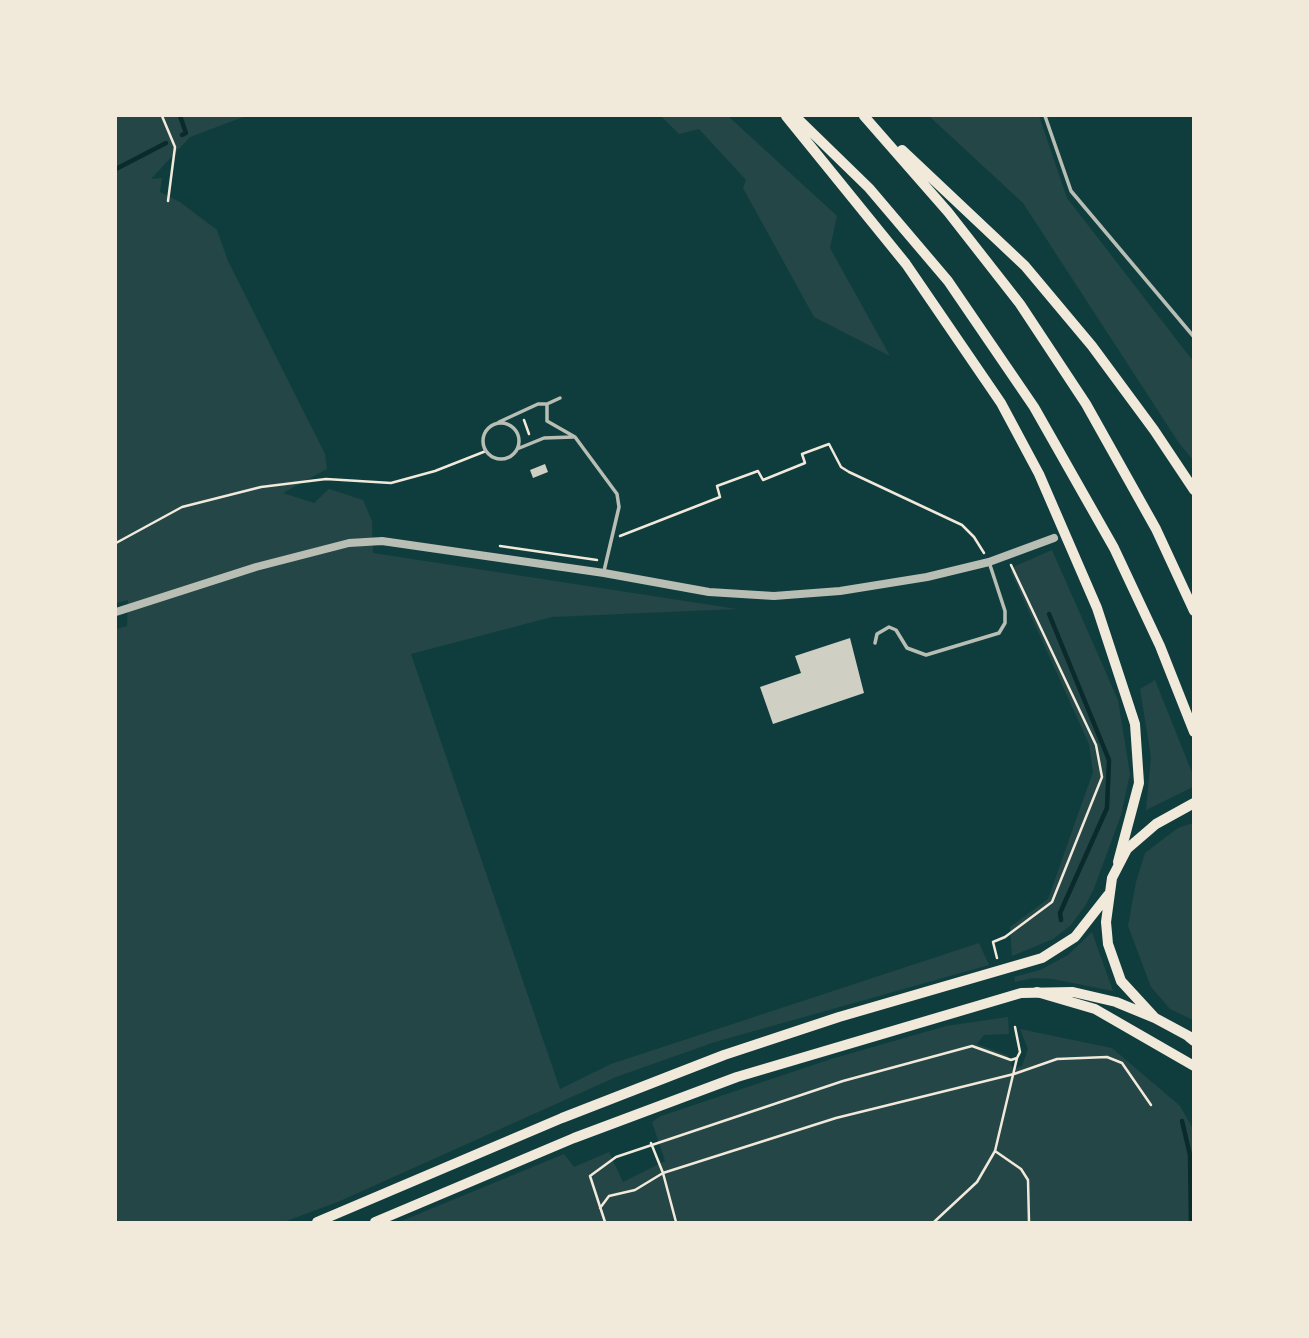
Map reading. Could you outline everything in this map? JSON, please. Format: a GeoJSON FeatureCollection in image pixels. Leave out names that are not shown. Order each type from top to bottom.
{"type":"FeatureCollection","features":[{"type":"Feature","properties":{"kind":"highway"},"geometry":{"type":"LineString","coordinates":[[786,116],[899,254],[966,349],[1001,403],[1048,496],[1097,608],[1135,724],[1139,783],[1118,862]]}},
{"type":"Feature","properties":{"kind":"highway"},"geometry":{"type":"LineString","coordinates":[[794,116],[869,188],[948,281],[1034,407],[1114,548],[1160,646],[1194,732]]}},
{"type":"Feature","properties":{"kind":"highway"},"geometry":{"type":"LineString","coordinates":[[866,118],[959,201],[1025,266],[1092,346],[1194,490]]}},
{"type":"Feature","properties":{"kind":"highway"},"geometry":{"type":"LineString","coordinates":[[866,118],[948,212],[1020,304],[1086,404],[1156,529],[1194,611]]}},
{"type":"Feature","properties":{"kind":"highway"},"geometry":{"type":"LineString","coordinates":[[1037,992],[1095,1009],[1194,1066]]}},
{"type":"Feature","properties":{"kind":"main road"},"geometry":{"type":"LineString","coordinates":[[1155,1018],[1121,981],[1113,963],[1108,944],[1108,895],[1118,862],[1127,849],[1156,824],[1194,803]]}},
{"type":"Feature","properties":{"kind":"main road"},"geometry":{"type":"LineString","coordinates":[[317,1223],[562,1118],[724,1055],[839,1017],[1042,958],[1074,937],[1108,895]]}},
{"type":"Feature","properties":{"kind":"main road"},"geometry":{"type":"LineString","coordinates":[[375,1223],[574,1138],[737,1077],[857,1040],[1037,992],[1089,995],[1155,1018],[1192,1039]]}},
{"type":"Feature","properties":{"kind":"street"},"geometry":{"type":"LineString","coordinates":[[116,612],[256,567],[349,543],[382,541],[604,573],[709,593],[774,596],[927,578],[1054,538]]}},
{"type":"Feature","properties":{"kind":"lane"},"geometry":{"type":"LineString","coordinates":[[1045,116],[1071,191],[1194,337]]}},
{"type":"Feature","properties":{"kind":"lane"},"geometry":{"type":"LineString","coordinates":[[559,398],[520,411],[494,425],[485,433],[486,451],[502,459],[517,449],[544,438],[575,437]]}},
{"type":"Feature","properties":{"kind":"lane"},"geometry":{"type":"LineString","coordinates":[[547,404],[547,421],[575,437],[617,494],[619,508],[604,573]]}},
{"type":"Feature","properties":{"kind":"lane"},"geometry":{"type":"LineString","coordinates":[[494,425],[505,424],[514,429],[519,439],[517,449]]}},
{"type":"Feature","properties":{"kind":"lane"},"geometry":{"type":"LineString","coordinates":[[876,643],[877,635],[889,627],[895,630],[906,648],[926,656],[999,633],[1006,618],[986,558]]}},
{"type":"Feature","properties":{"kind":"path"},"geometry":{"type":"LineString","coordinates":[[162,116],[176,147],[168,201]]}},
{"type":"Feature","properties":{"kind":"path"},"geometry":{"type":"LineString","coordinates":[[520,411],[532,443]]}},
{"type":"Feature","properties":{"kind":"path"},"geometry":{"type":"LineString","coordinates":[[610,541],[720,497],[717,486],[758,471],[763,480],[805,463],[802,454],[829,444],[841,467],[962,525],[974,537],[986,558],[994,551]]}},
{"type":"Feature","properties":{"kind":"path"},"geometry":{"type":"LineString","coordinates":[[116,543],[182,507],[261,487],[326,479],[391,483],[435,471],[486,451]]}},
{"type":"Feature","properties":{"kind":"path"},"geometry":{"type":"LineString","coordinates":[[488,544],[606,561]]}},
{"type":"Feature","properties":{"kind":"path"},"geometry":{"type":"LineString","coordinates":[[998,960],[993,942],[1005,937],[1052,902],[1102,777],[1096,745],[1007,555]]}},
{"type":"Feature","properties":{"kind":"path"},"geometry":{"type":"LineString","coordinates":[[934,1223],[977,1182],[995,1151],[1020,1052],[1015,1027]]}},
{"type":"Feature","properties":{"kind":"path"},"geometry":{"type":"LineString","coordinates":[[605,1223],[590,1176],[616,1157],[651,1143],[843,1081],[972,1046],[1011,1060],[1017,1058]]}},
{"type":"Feature","properties":{"kind":"path"},"geometry":{"type":"LineString","coordinates":[[600,1208],[609,1196],[635,1191],[663,1173],[836,1118],[1014,1074],[1057,1059],[1107,1057],[1122,1063],[1151,1105]]}},
{"type":"Feature","properties":{"kind":"path"},"geometry":{"type":"LineString","coordinates":[[651,1143],[663,1173],[676,1223]]}},
{"type":"Feature","properties":{"kind":"path"},"geometry":{"type":"LineString","coordinates":[[995,1151],[1021,1170],[1028,1180],[1029,1223]]}},
{"type":"Feature","properties":{"kind":"shaded area"},"geometry":{"type":"Polygon","coordinates":[[[116,116],[246,116],[190,137],[151,179],[162,178],[160,192],[180,202],[217,230],[228,261],[325,454],[327,469],[283,493],[314,503],[329,489],[363,500],[372,521],[373,553],[737,609],[552,617],[411,654],[560,1089],[611,1064],[979,943],[989,965],[715,1042],[616,1077],[340,1201],[284,1222],[116,1222],[116,629],[127,626],[128,600],[116,603],[116,116]]]}},
{"type":"Feature","properties":{"kind":"shaded area"},"geometry":{"type":"Polygon","coordinates":[[[661,116],[728,116],[837,216],[830,248],[890,356],[814,317],[743,188],[746,180],[699,129],[679,134],[661,116]]]}},
{"type":"Feature","properties":{"kind":"shaded area"},"geometry":{"type":"Polygon","coordinates":[[[929,116],[1039,116],[1067,198],[1193,361],[1193,460],[1179,443],[1023,203],[929,116]]]}},
{"type":"Feature","properties":{"kind":"shaded area"},"geometry":{"type":"Polygon","coordinates":[[[1052,550],[1118,700],[1130,774],[1121,815],[1085,906],[1071,925],[1053,939],[1012,956],[1010,927],[1048,899],[1093,772],[1089,744],[1011,572],[1013,567],[1052,550]]]}},
{"type":"Feature","properties":{"kind":"shaded area"},"geometry":{"type":"Polygon","coordinates":[[[1155,680],[1193,775],[1193,787],[1146,810],[1151,757],[1140,689],[1155,680]]]}},
{"type":"Feature","properties":{"kind":"shaded area"},"geometry":{"type":"Polygon","coordinates":[[[1194,823],[1193,1020],[1170,1009],[1151,987],[1128,926],[1136,882],[1145,853],[1178,828],[1194,823]]]}},
{"type":"Feature","properties":{"kind":"shaded area"},"geometry":{"type":"Polygon","coordinates":[[[1092,932],[1113,991],[1053,979],[1033,978],[1015,982],[1014,977],[1040,970],[1068,955],[1092,932]]]}},
{"type":"Feature","properties":{"kind":"shaded area"},"geometry":{"type":"Polygon","coordinates":[[[1008,1017],[1009,1034],[984,1035],[977,1044],[1007,1055],[1013,1069],[1022,1066],[1028,1049],[1020,1029],[1112,1048],[1180,1106],[1192,1127],[1193,1222],[399,1222],[564,1154],[574,1167],[609,1152],[623,1182],[665,1161],[652,1122],[661,1116],[831,1059],[946,1026],[1008,1017]]]}},
{"type":"Feature","properties":{"kind":"building"},"geometry":{"type":"Polygon","coordinates":[[[545,464],[548,472],[533,478],[530,470],[545,464]]]}},
{"type":"Feature","properties":{"kind":"building"},"geometry":{"type":"Polygon","coordinates":[[[850,638],[864,693],[773,724],[760,687],[801,673],[795,656],[850,638]]]}},
{"type":"Feature","properties":{"kind":"waterway"},"geometry":{"type":"LineString","coordinates":[[180,116],[186,133],[182,135]]}},
{"type":"Feature","properties":{"kind":"waterway"},"geometry":{"type":"LineString","coordinates":[[116,169],[166,143]]}},
{"type":"Feature","properties":{"kind":"waterway"},"geometry":{"type":"LineString","coordinates":[[1049,614],[1109,760],[1107,808],[1060,913],[1061,920]]}},
{"type":"Feature","properties":{"kind":"waterway"},"geometry":{"type":"LineString","coordinates":[[1182,1121],[1190,1155],[1191,1222]]}}]}
